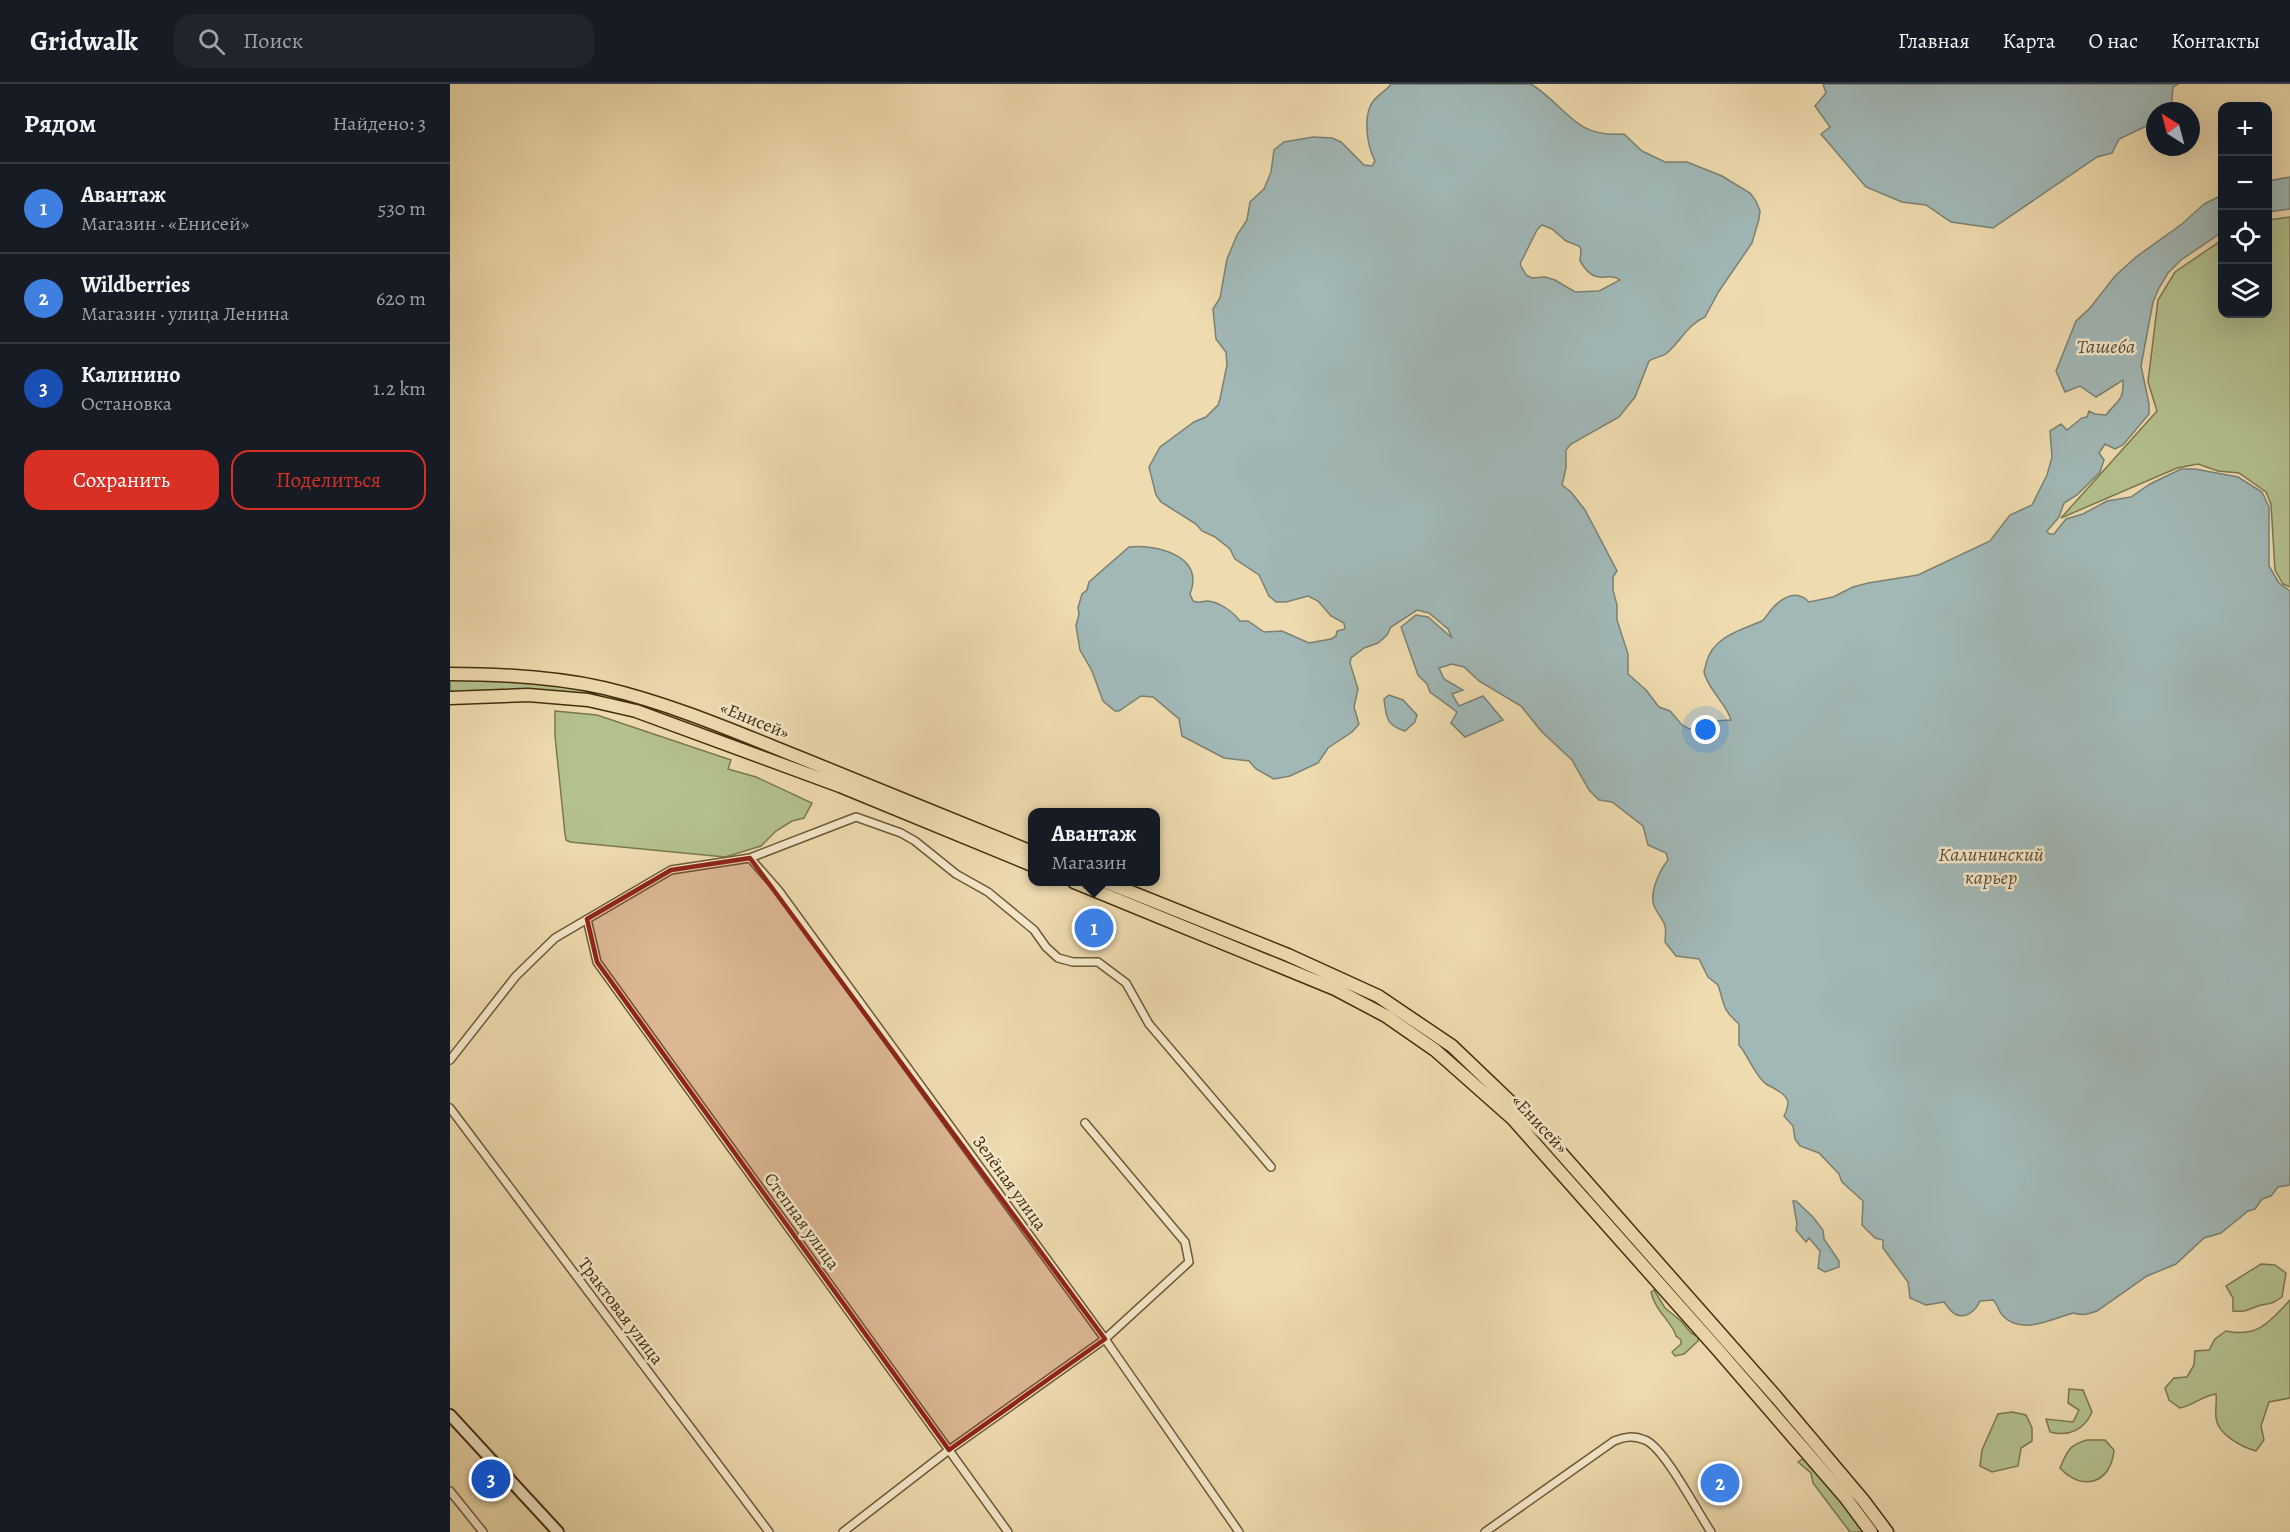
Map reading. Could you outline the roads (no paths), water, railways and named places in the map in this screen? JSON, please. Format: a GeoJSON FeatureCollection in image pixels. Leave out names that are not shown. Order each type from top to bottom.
{"type":"FeatureCollection","features":[{"type":"Feature","properties":{"kind":"highway","name":"«Енисей»"},"geometry":{"type":"LineString","coordinates":[[450,674],[496,674],[555,681],[601,688],[645,699],[719,725],[1028,850]]}},
{"type":"Feature","properties":{"kind":"highway","name":"«Енисей»"},"geometry":{"type":"LineString","coordinates":[[450,698],[528,695],[558,697],[588,700],[636,711],[840,786],[1028,863]]}},
{"type":"Feature","properties":{"kind":"highway","name":"«Енисей»"},"geometry":{"type":"LineString","coordinates":[[1084,886],[1335,989],[1386,1016],[1435,1050],[1513,1119],[1733,1367],[1845,1497],[1871,1532]]}},
{"type":"Feature","properties":{"kind":"highway","name":"«Енисей»"},"geometry":{"type":"LineString","coordinates":[[1116,886],[1288,955],[1357,986],[1400,1010],[1452,1046],[1489,1079],[1554,1145],[1777,1398],[1887,1532]]}},
{"type":"Feature","properties":{"kind":"main road"},"geometry":{"type":"LineString","coordinates":[[450,1415],[558,1532]]}},
{"type":"Feature","properties":{"kind":"street"},"geometry":{"type":"LineString","coordinates":[[450,1060],[516,976],[555,938],[671,870],[750,858],[856,817],[901,833],[915,841],[956,874],[988,892],[1034,930],[1046,947],[1058,958],[1073,962],[1098,962],[1126,983],[1149,1024],[1271,1167]]}},
{"type":"Feature","properties":{"kind":"street","name":"Зелёная улица"},"geometry":{"type":"LineString","coordinates":[[750,858],[779,891],[1105,1339],[1239,1532]]}},
{"type":"Feature","properties":{"kind":"street","name":"Степная улица"},"geometry":{"type":"LineString","coordinates":[[587,920],[597,962],[1008,1532]]}},
{"type":"Feature","properties":{"kind":"street","name":"Трактовая улица"},"geometry":{"type":"LineString","coordinates":[[450,1108],[769,1532]]}},
{"type":"Feature","properties":{"kind":"street"},"geometry":{"type":"LineString","coordinates":[[843,1532],[949,1450],[1105,1339],[1190,1262],[1185,1242],[1085,1123]]}},
{"type":"Feature","properties":{"kind":"street"},"geometry":{"type":"LineString","coordinates":[[1485,1532],[1614,1441],[1630,1436],[1648,1441],[1661,1453],[1711,1532]]}},
{"type":"Feature","properties":{"kind":"street"},"geometry":{"type":"LineString","coordinates":[[450,1491],[483,1532]]}},
{"type":"Feature","properties":{"kind":"water","name":"Калининский карьер"},"geometry":{"type":"Polygon","coordinates":[[[1391,84],[1531,84],[1582,126],[1607,134],[1624,134],[1642,151],[1665,162],[1687,162],[1722,176],[1750,193],[1756,201],[1760,211],[1752,243],[1719,291],[1705,317],[1694,324],[1667,353],[1649,361],[1635,397],[1619,417],[1571,444],[1566,450],[1566,468],[1562,485],[1571,492],[1585,510],[1617,571],[1613,577],[1613,590],[1617,605],[1617,620],[1628,654],[1628,674],[1646,690],[1659,707],[1670,711],[1682,725],[1689,729],[1714,721],[1731,720],[1726,708],[1706,679],[1704,672],[1709,655],[1714,647],[1728,636],[1762,621],[1782,600],[1798,596],[1809,602],[1833,597],[1853,587],[1868,583],[1918,575],[1990,541],[2010,515],[2032,505],[2047,475],[2052,457],[2050,431],[2061,424],[2067,430],[2082,418],[2087,417],[2089,411],[2106,415],[2122,393],[2123,380],[2096,397],[2080,386],[2065,392],[2056,371],[2076,321],[2090,308],[2115,276],[2136,257],[2182,224],[2204,204],[2218,197],[2218,235],[2181,260],[2168,273],[2153,302],[2141,366],[2149,414],[2123,445],[2115,449],[2105,444],[2099,453],[2104,460],[2100,472],[2077,495],[2064,503],[2059,517],[2047,531],[2049,534],[2054,534],[2066,519],[2083,514],[2107,501],[2131,497],[2150,484],[2181,469],[2195,469],[2238,477],[2262,492],[2269,507],[2269,566],[2279,583],[2290,591],[2290,1185],[2278,1187],[2271,1196],[2262,1199],[2255,1209],[2248,1211],[2221,1233],[2204,1238],[2176,1264],[2147,1276],[2094,1312],[2074,1313],[2038,1324],[2019,1325],[2003,1316],[1993,1300],[1980,1301],[1973,1311],[1963,1316],[1954,1313],[1944,1302],[1926,1305],[1910,1298],[1908,1282],[1883,1248],[1883,1240],[1875,1238],[1862,1225],[1863,1201],[1842,1182],[1839,1174],[1819,1153],[1800,1146],[1795,1139],[1793,1126],[1784,1116],[1788,1105],[1787,1099],[1762,1080],[1739,1045],[1739,1024],[1726,1010],[1718,985],[1708,977],[1699,959],[1676,956],[1665,942],[1665,926],[1655,908],[1653,897],[1658,877],[1668,860],[1666,853],[1648,845],[1643,826],[1612,802],[1599,800],[1589,790],[1572,760],[1542,732],[1521,706],[1479,681],[1464,667],[1452,664],[1439,668],[1444,679],[1463,690],[1452,694],[1459,706],[1483,696],[1503,720],[1465,737],[1451,723],[1457,712],[1430,692],[1427,684],[1418,675],[1401,627],[1416,615],[1428,617],[1452,638],[1448,629],[1429,613],[1417,610],[1391,627],[1387,635],[1378,643],[1364,648],[1351,658],[1350,663],[1358,689],[1354,707],[1359,724],[1352,732],[1328,748],[1318,763],[1290,776],[1274,779],[1256,769],[1249,761],[1224,758],[1182,736],[1179,719],[1153,697],[1141,696],[1119,711],[1115,711],[1103,701],[1092,671],[1080,650],[1076,626],[1078,608],[1089,582],[1129,547],[1152,548],[1176,555],[1191,570],[1193,581],[1190,594],[1193,601],[1207,601],[1221,605],[1240,621],[1248,621],[1264,632],[1282,631],[1309,643],[1331,639],[1336,636],[1337,631],[1345,629],[1344,623],[1331,616],[1318,601],[1308,596],[1286,602],[1276,602],[1269,596],[1259,575],[1235,559],[1230,549],[1161,502],[1156,495],[1149,467],[1160,447],[1194,422],[1206,417],[1218,405],[1227,365],[1226,352],[1216,339],[1213,309],[1220,298],[1227,259],[1237,235],[1247,220],[1250,202],[1264,189],[1271,172],[1274,150],[1284,142],[1313,137],[1332,138],[1341,142],[1364,165],[1372,166],[1375,161],[1368,139],[1367,121],[1370,106],[1391,84]],[[1542,225],[1537,230],[1520,264],[1526,275],[1532,278],[1545,277],[1555,280],[1575,292],[1599,291],[1620,280],[1615,277],[1596,277],[1591,274],[1580,261],[1579,246],[1566,241],[1552,229],[1542,225]]]}},
{"type":"Feature","properties":{"kind":"water"},"geometry":{"type":"Polygon","coordinates":[[[1823,84],[2178,84],[2173,87],[2172,102],[2146,102],[2146,126],[2119,139],[2112,153],[2097,157],[1993,228],[1951,222],[1926,205],[1902,202],[1866,187],[1821,134],[1830,127],[1815,106],[1826,93],[1823,84]]]}},
{"type":"Feature","properties":{"kind":"water"},"geometry":{"type":"Polygon","coordinates":[[[2290,177],[2290,209],[2272,211],[2272,180],[2290,177]]]}},
{"type":"Feature","properties":{"kind":"water"},"geometry":{"type":"Polygon","coordinates":[[[1389,695],[1403,700],[1417,715],[1415,722],[1405,731],[1394,727],[1388,720],[1384,699],[1389,695]]]}},
{"type":"Feature","properties":{"kind":"water"},"geometry":{"type":"Polygon","coordinates":[[[1793,1201],[1796,1201],[1813,1217],[1823,1230],[1824,1239],[1839,1261],[1839,1267],[1825,1272],[1818,1268],[1820,1251],[1809,1238],[1806,1242],[1796,1230],[1793,1201]]]}},
{"type":"Feature","properties":{"kind":"place","name":"Авантаж"},"geometry":{"type":"Point","coordinates":[1094,928]}},
{"type":"Feature","properties":{"kind":"place","name":"Калинино"},"geometry":{"type":"Point","coordinates":[491,1479]}},
{"type":"Feature","properties":{"kind":"place","name":"Wildberries"},"geometry":{"type":"Point","coordinates":[1720,1483]}},
{"type":"Feature","properties":{"kind":"water label","name":"Ташеба"},"geometry":{"type":"Point","coordinates":[2106,346]}}]}
